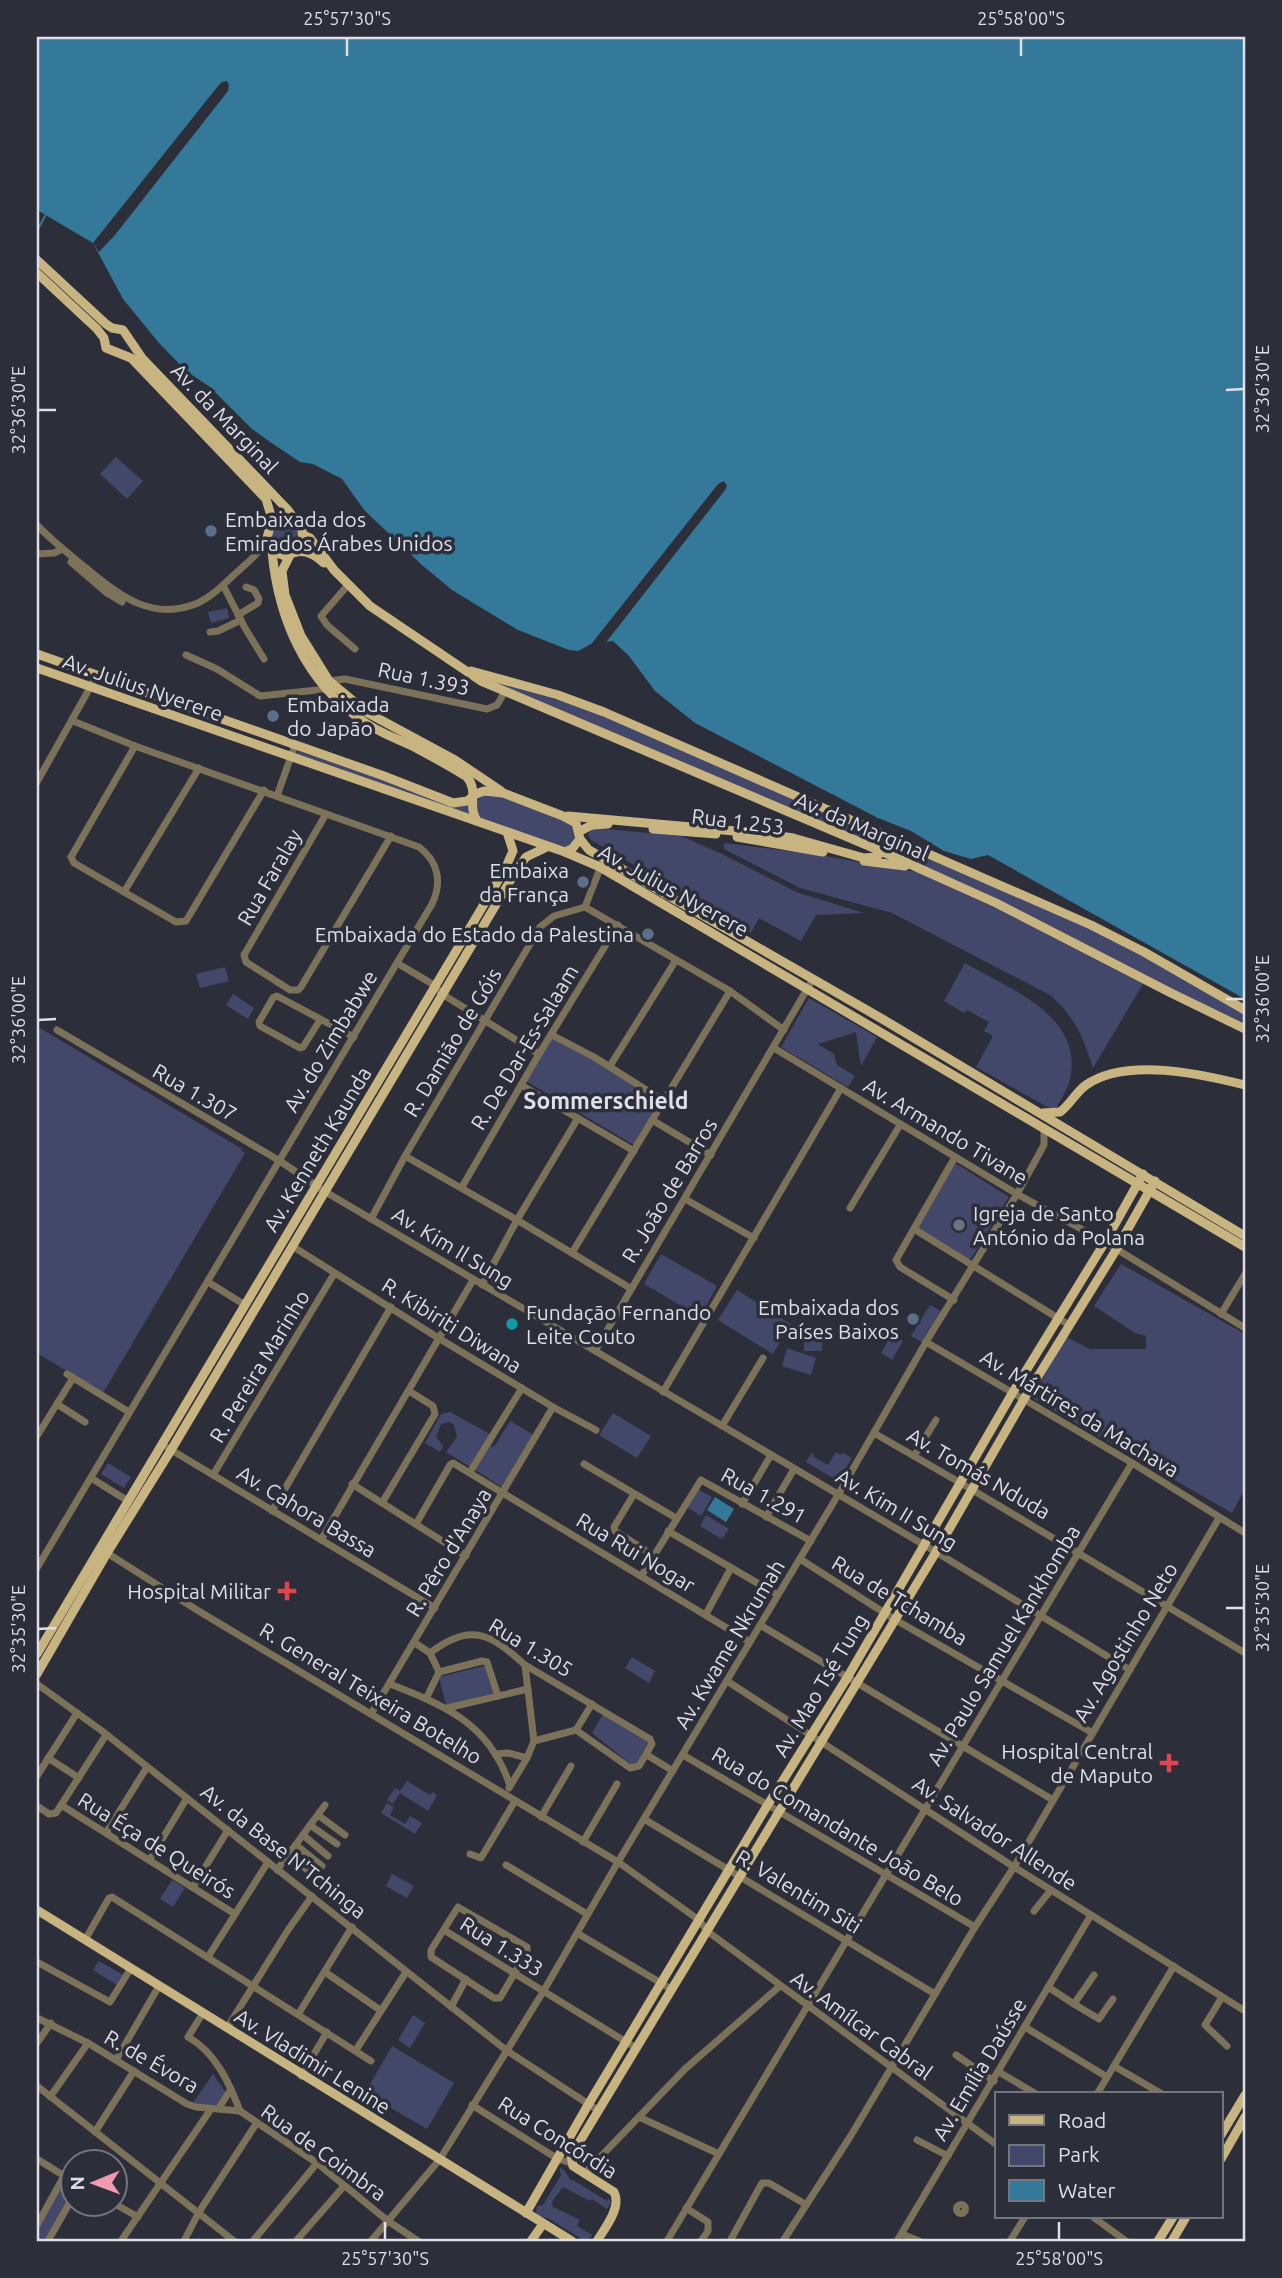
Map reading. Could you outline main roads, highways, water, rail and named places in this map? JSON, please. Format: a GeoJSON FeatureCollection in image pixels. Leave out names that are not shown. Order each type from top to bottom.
{"type":"FeatureCollection","features":[{"type":"Feature","properties":{"kind":"main road","name":"Av. da Marginal"},"geometry":{"type":"LineString","coordinates":[[37,260],[112,328],[123,330],[142,358],[279,499],[303,535],[310,538],[348,585],[370,606],[459,668],[504,693],[883,852],[996,903],[1245,1028]]}},
{"type":"Feature","properties":{"kind":"main road","name":"Av. da Marginal"},"geometry":{"type":"LineString","coordinates":[[37,273],[104,338],[106,348],[131,358],[266,499],[272,519],[271,526]]}},
{"type":"Feature","properties":{"kind":"main road"},"geometry":{"type":"LineString","coordinates":[[104,338],[112,328]]}},
{"type":"Feature","properties":{"kind":"main road"},"geometry":{"type":"LineString","coordinates":[[113,352],[121,350],[128,340]]}},
{"type":"Feature","properties":{"kind":"main road"},"geometry":{"type":"LineString","coordinates":[[295,522],[280,520],[271,526],[267,534],[286,623],[308,665],[362,721],[472,782],[471,811],[477,821]]}},
{"type":"Feature","properties":{"kind":"main road"},"geometry":{"type":"LineString","coordinates":[[303,535],[302,544],[282,571],[285,595],[301,636],[328,685],[368,713],[455,760],[503,793],[563,816],[768,834],[817,844],[864,858],[876,857],[894,841]]}},
{"type":"Feature","properties":{"kind":"main road"},"geometry":{"type":"LineString","coordinates":[[270,548],[280,556],[305,552],[316,556],[334,570]]}},
{"type":"Feature","properties":{"kind":"main road","name":"Av. Julius Nyerere"},"geometry":{"type":"LineString","coordinates":[[37,654],[384,776],[453,803],[467,801],[484,792],[503,793]]}},
{"type":"Feature","properties":{"kind":"main road","name":"Av. Julius Nyerere"},"geometry":{"type":"LineString","coordinates":[[37,668],[547,847],[603,863]]}},
{"type":"Feature","properties":{"kind":"main road","name":"Av. da Marginal"},"geometry":{"type":"LineString","coordinates":[[459,668],[558,695],[604,712],[1091,925],[1245,1010]]}},
{"type":"Feature","properties":{"kind":"main road","name":"Av. Julius Nyerere"},"geometry":{"type":"LineString","coordinates":[[563,816],[576,824],[585,848],[603,863],[810,983],[878,1029],[954,1068],[1023,1109],[1044,1127],[1080,1149],[1140,1178]]}},
{"type":"Feature","properties":{"kind":"main road","name":"Rua 1.253"},"geometry":{"type":"LineString","coordinates":[[580,835],[592,825],[602,824],[744,838],[867,862],[911,866]]}},
{"type":"Feature","properties":{"kind":"main road","name":"Av. Kenneth Kaunda"},"geometry":{"type":"LineString","coordinates":[[143,1485],[162,1444],[244,1305],[320,1188],[434,985],[511,858],[512,845],[507,832]]}},
{"type":"Feature","properties":{"kind":"main road"},"geometry":{"type":"LineString","coordinates":[[565,852],[572,849],[580,835]]}},
{"type":"Feature","properties":{"kind":"main road"},"geometry":{"type":"LineString","coordinates":[[320,1188],[519,867],[531,853],[547,847]]}},
{"type":"Feature","properties":{"kind":"main road"},"geometry":{"type":"LineString","coordinates":[[911,866],[918,851]]}},
{"type":"Feature","properties":{"kind":"main road","name":"Av. Julius Nyerere"},"geometry":{"type":"LineString","coordinates":[[810,983],[884,1020],[954,1068]]}},
{"type":"Feature","properties":{"kind":"main road"},"geometry":{"type":"LineString","coordinates":[[878,1029],[884,1020]]}},
{"type":"Feature","properties":{"kind":"main road"},"geometry":{"type":"LineString","coordinates":[[1041,1113],[1060,1112],[1086,1085],[1103,1076],[1117,1073],[1167,1071],[1244,1085]]}},
{"type":"Feature","properties":{"kind":"main road"},"geometry":{"type":"LineString","coordinates":[[1069,1104],[1067,1119],[1076,1134]]}},
{"type":"Feature","properties":{"kind":"main road","name":"Av. Julius Nyerere"},"geometry":{"type":"LineString","coordinates":[[1023,1109],[1041,1113],[1086,1140],[1245,1247]]}},
{"type":"Feature","properties":{"kind":"main road"},"geometry":{"type":"LineString","coordinates":[[1080,1149],[1086,1140]]}},
{"type":"Feature","properties":{"kind":"main road","name":"Av. Mao Tsé Tung"},"geometry":{"type":"LineString","coordinates":[[526,2213],[767,1806],[847,1678],[1013,1392],[1105,1242],[1140,1178]]}},
{"type":"Feature","properties":{"kind":"main road","name":"Av. Julius Nyerere"},"geometry":{"type":"LineString","coordinates":[[1153,1186],[1245,1236]]}},
{"type":"Feature","properties":{"kind":"main road","name":"Av. Mao Tsé Tung"},"geometry":{"type":"LineString","coordinates":[[571,2163],[571,2156],[936,1552],[1024,1399],[1153,1186]]}},
{"type":"Feature","properties":{"kind":"main road","name":"Av. Kenneth Kaunda"},"geometry":{"type":"LineString","coordinates":[[143,1485],[171,1450],[317,1203],[320,1188]]}},
{"type":"Feature","properties":{"kind":"main road"},"geometry":{"type":"LineString","coordinates":[[37,1654],[128,1501],[143,1485]]}},
{"type":"Feature","properties":{"kind":"main road"},"geometry":{"type":"LineString","coordinates":[[37,1674],[143,1485]]}},
{"type":"Feature","properties":{"kind":"main road","name":"Av. Vladimir Lenine"},"geometry":{"type":"LineString","coordinates":[[37,1910],[572,2241]]}},
{"type":"Feature","properties":{"kind":"main road"},"geometry":{"type":"LineString","coordinates":[[1222,2132],[1245,2095]]}},
{"type":"Feature","properties":{"kind":"main road"},"geometry":{"type":"LineString","coordinates":[[1222,2157],[1245,2117]]}},
{"type":"Feature","properties":{"kind":"main road","name":"Rua Concórdia"},"geometry":{"type":"LineString","coordinates":[[571,2163],[614,2192],[618,2199],[597,2241]]}},
{"type":"Feature","properties":{"kind":"main road"},"geometry":{"type":"LineString","coordinates":[[1160,2238],[1172,2218]]}},
{"type":"Feature","properties":{"kind":"main road"},"geometry":{"type":"LineString","coordinates":[[1172,2241],[1185,2218]]}},
{"type":"Feature","properties":{"kind":"main road"},"geometry":{"type":"LineString","coordinates":[[531,2241],[543,2224]]}},
{"type":"Feature","properties":{"kind":"water"},"geometry":{"type":"Polygon","coordinates":[[[37,37],[1245,37],[1245,999],[988,855],[971,859],[944,851],[911,831],[878,818],[695,723],[655,691],[629,656],[613,641],[591,644],[578,651],[569,650],[518,630],[452,590],[365,511],[342,479],[313,464],[300,462],[273,444],[252,429],[210,387],[186,371],[123,299],[93,243],[37,210],[37,37]]]}},
{"type":"Feature","properties":{"kind":"water"},"geometry":{"type":"Polygon","coordinates":[[[715,1497],[734,1509],[726,1522],[707,1510],[715,1497]]]}},
{"type":"Feature","properties":{"kind":"waterway"},"geometry":{"type":"LineString","coordinates":[[37,231],[45,216]]}},
{"type":"Feature","properties":{"kind":"place","name":"Embaixada dos Emirados Árabes Unidos"},"geometry":{"type":"Point","coordinates":[211,531]}},
{"type":"Feature","properties":{"kind":"place","name":"Embaixada do Japão"},"geometry":{"type":"Point","coordinates":[273,716]}},
{"type":"Feature","properties":{"kind":"place","name":"Embaixa da França"},"geometry":{"type":"Point","coordinates":[583,882]}},
{"type":"Feature","properties":{"kind":"place","name":"Embaixada do Estado da Palestina"},"geometry":{"type":"Point","coordinates":[648,934]}},
{"type":"Feature","properties":{"kind":"place","name":"Igreja de Santo António da Polana"},"geometry":{"type":"Point","coordinates":[959,1225]}},
{"type":"Feature","properties":{"kind":"place","name":"Embaixada dos Países Baixos"},"geometry":{"type":"Point","coordinates":[913,1319]}},
{"type":"Feature","properties":{"kind":"place","name":"Fundação Fernando Leite Couto"},"geometry":{"type":"Point","coordinates":[512,1324]}},
{"type":"Feature","properties":{"kind":"place","name":"Hospital Militar"},"geometry":{"type":"Point","coordinates":[287,1591]}},
{"type":"Feature","properties":{"kind":"place","name":"Hospital Central de Maputo"},"geometry":{"type":"Point","coordinates":[1169,1763]}},
{"type":"Feature","properties":{"kind":"district","name":"Sommerschield"},"geometry":{"type":"Point","coordinates":[606,1100]}}]}
